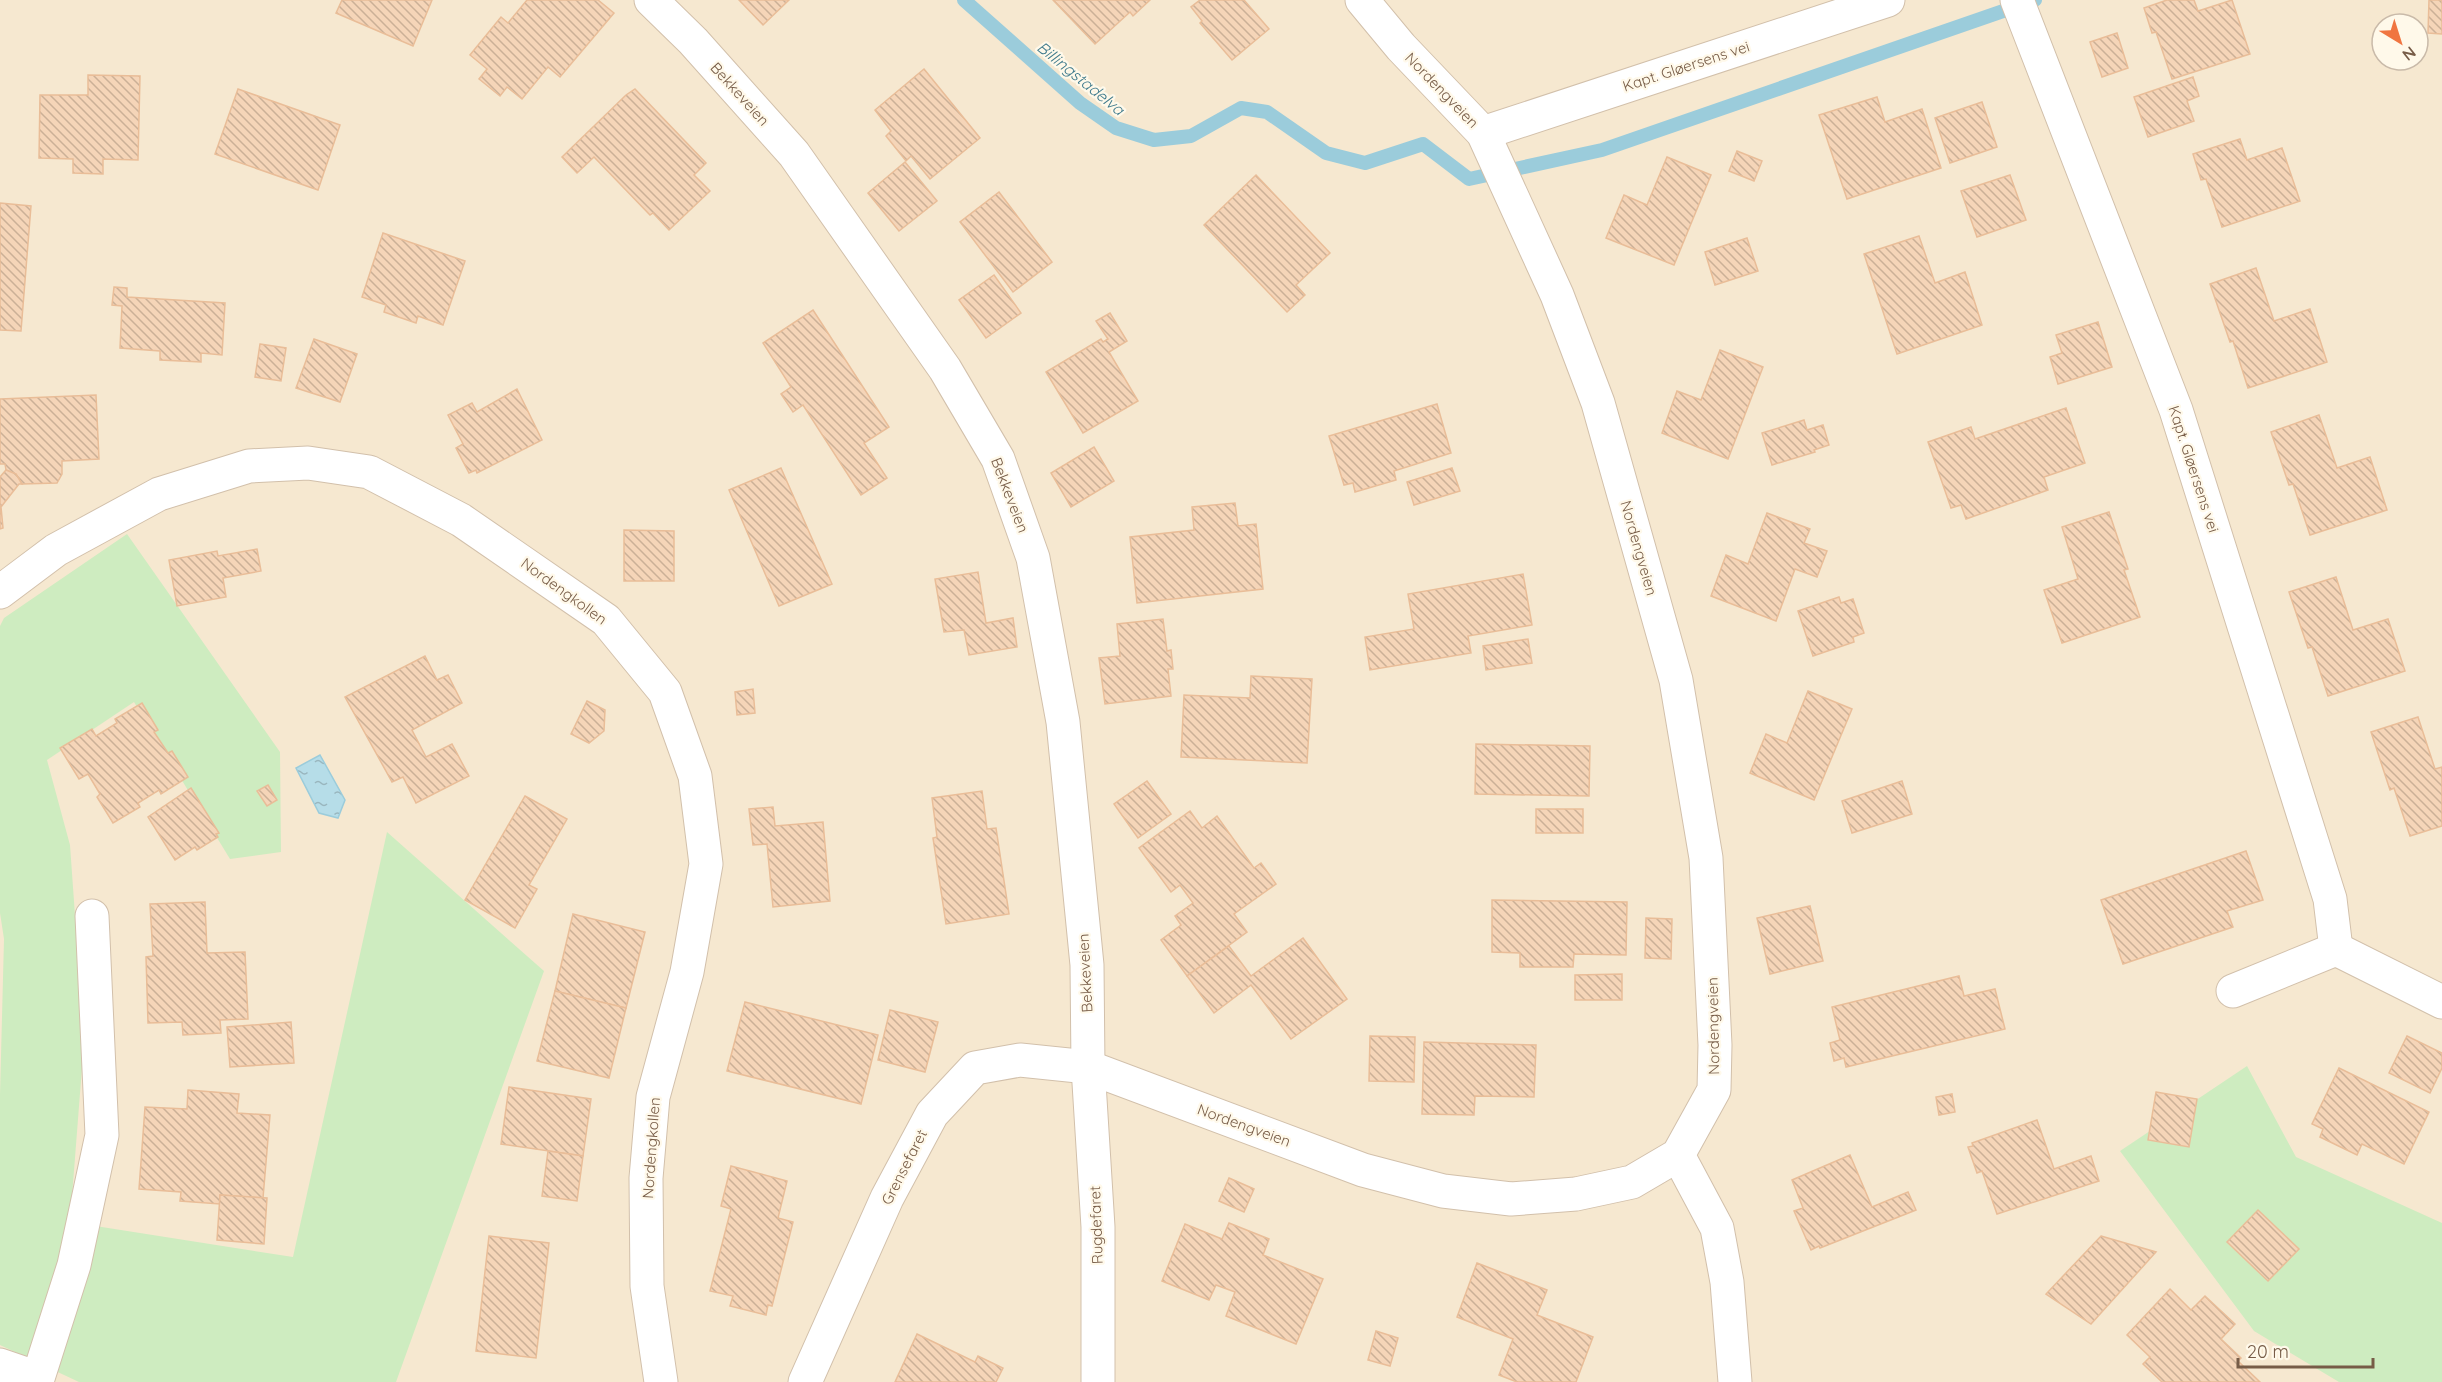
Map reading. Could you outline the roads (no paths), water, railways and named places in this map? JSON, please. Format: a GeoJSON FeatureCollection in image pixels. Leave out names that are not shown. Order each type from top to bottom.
{"type":"FeatureCollection","features":[{"type":"Feature","properties":{"kind":"street","name":"Bekkeveien"},"geometry":{"type":"LineString","coordinates":[[651,0],[693,41],[794,154],[945,369],[998,459],[1033,558],[1063,722],[1087,965],[1088,1067]]}},
{"type":"Feature","properties":{"kind":"street","name":"Nordengveien"},"geometry":{"type":"LineString","coordinates":[[1088,1067],[1363,1170],[1443,1191],[1511,1199],[1576,1194],[1632,1182],[1678,1155],[1714,1090],[1715,1045],[1706,858],[1676,680],[1598,403],[1557,295],[1483,133],[1401,47],[1362,0]]}},
{"type":"Feature","properties":{"kind":"street","name":"Kapt. Gløersens vei"},"geometry":{"type":"LineString","coordinates":[[1483,133],[1888,0]]}},
{"type":"Feature","properties":{"kind":"street","name":"Kapt. Gløersens vei"},"geometry":{"type":"LineString","coordinates":[[2017,0],[2175,410],[2330,899],[2336,949]]}},
{"type":"Feature","properties":{"kind":"street","name":"Nordengkollen"},"geometry":{"type":"LineString","coordinates":[[0,592],[56,550],[159,494],[249,466],[308,462],[369,472],[461,519],[606,620],[665,692],[695,776],[706,864],[687,972],[653,1097],[646,1178],[647,1286],[661,1382]]}},
{"type":"Feature","properties":{"kind":"street"},"geometry":{"type":"LineString","coordinates":[[0,1365],[37,1380],[74,1265],[102,1135],[92,916]]}},
{"type":"Feature","properties":{"kind":"street"},"geometry":{"type":"LineString","coordinates":[[2233,991],[2336,949],[2442,1002]]}},
{"type":"Feature","properties":{"kind":"street","name":"Grensefaret"},"geometry":{"type":"LineString","coordinates":[[805,1382],[888,1198],[932,1114],[975,1068],[1020,1060],[1088,1067]]}},
{"type":"Feature","properties":{"kind":"street","name":"Rugdefaret"},"geometry":{"type":"LineString","coordinates":[[1088,1067],[1098,1227],[1098,1382]]}},
{"type":"Feature","properties":{"kind":"street"},"geometry":{"type":"LineString","coordinates":[[1678,1155],[1717,1228],[1727,1282],[1735,1382]]}},
{"type":"Feature","properties":{"kind":"water"},"geometry":{"type":"Polygon","coordinates":[[[320,755],[345,800],[338,818],[319,813],[296,768],[320,755]]]}},
{"type":"Feature","properties":{"kind":"waterway","name":"Billingstadelva"},"geometry":{"type":"LineString","coordinates":[[964,0],[1080,103],[1116,128],[1154,140],[1191,136],[1241,108],[1267,112],[1326,153],[1365,163],[1423,144],[1469,179],[1602,150],[2035,0]]}}]}
